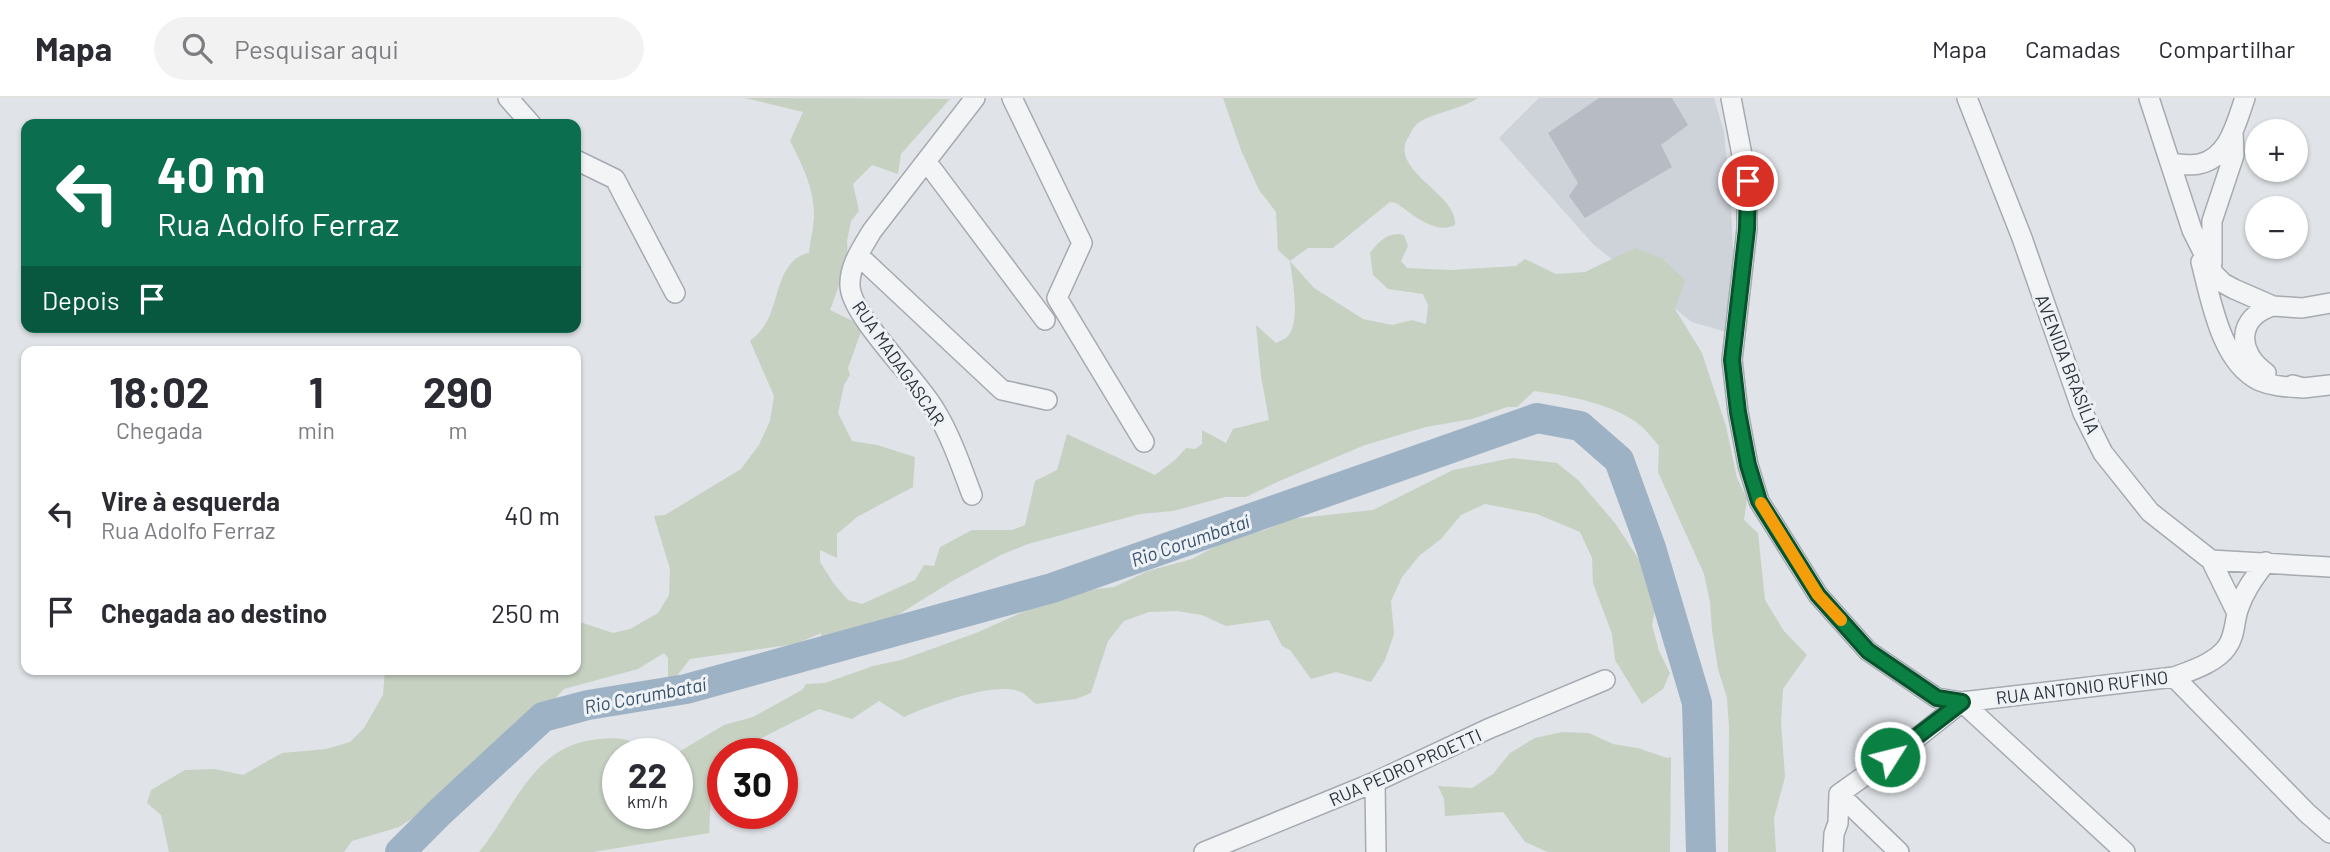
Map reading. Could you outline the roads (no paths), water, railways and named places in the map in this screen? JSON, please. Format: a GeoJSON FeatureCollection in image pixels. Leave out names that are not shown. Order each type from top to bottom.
{"type":"FeatureCollection","features":[{"type":"Feature","properties":{"kind":"street"},"geometry":{"type":"LineString","coordinates":[[508,98],[527,119]]}},
{"type":"Feature","properties":{"kind":"street","name":"RUA MADAGASCAR"},"geometry":{"type":"LineString","coordinates":[[972,495],[953,444],[935,409],[867,322],[850,286],[851,272],[858,254],[872,231],[975,98]]}},
{"type":"Feature","properties":{"kind":"street"},"geometry":{"type":"LineString","coordinates":[[1012,98],[1082,243],[1057,298],[1144,442]]}},
{"type":"Feature","properties":{"kind":"street"},"geometry":{"type":"LineString","coordinates":[[1731,98],[1748,181],[1747,229],[1732,360],[1748,465],[1759,501],[1818,595],[1868,651],[1937,698],[1962,702],[2125,852]]}},
{"type":"Feature","properties":{"kind":"street","name":"AVENIDA BRASÍLIA"},"geometry":{"type":"LineString","coordinates":[[1967,98],[2022,238],[2083,413],[2103,453],[2150,512],[2211,560]]}},
{"type":"Feature","properties":{"kind":"street"},"geometry":{"type":"LineString","coordinates":[[2149,98],[2228,350],[2248,374],[2261,381],[2283,387],[2330,385]]}},
{"type":"Feature","properties":{"kind":"street"},"geometry":{"type":"LineString","coordinates":[[2171,163],[2195,165],[2210,160],[2224,148],[2233,132],[2245,98]]}},
{"type":"Feature","properties":{"kind":"street"},"geometry":{"type":"LineString","coordinates":[[2214,274],[2212,221],[2234,156],[2233,132]]}},
{"type":"Feature","properties":{"kind":"street"},"geometry":{"type":"LineString","coordinates":[[926,161],[1045,320]]}},
{"type":"Feature","properties":{"kind":"street"},"geometry":{"type":"LineString","coordinates":[[581,162],[615,178],[675,293]]}},
{"type":"Feature","properties":{"kind":"street"},"geometry":{"type":"LineString","coordinates":[[2192,230],[2214,274],[2234,289],[2273,306],[2302,308],[2330,303]]}},
{"type":"Feature","properties":{"kind":"street"},"geometry":{"type":"LineString","coordinates":[[858,254],[1002,390],[1047,400]]}},
{"type":"Feature","properties":{"kind":"street"},"geometry":{"type":"LineString","coordinates":[[2273,306],[2257,313],[2248,325],[2244,341],[2246,352],[2252,362],[2270,376],[2303,388]]}},
{"type":"Feature","properties":{"kind":"street"},"geometry":{"type":"LineString","coordinates":[[2237,613],[2211,560],[2330,567]]}},
{"type":"Feature","properties":{"kind":"street","name":"RUA ANTONIO RUFINO"},"geometry":{"type":"LineString","coordinates":[[1962,702],[2174,677],[2199,666],[2226,648],[2234,632],[2237,613],[2247,586],[2266,562]]}},
{"type":"Feature","properties":{"kind":"street"},"geometry":{"type":"LineString","coordinates":[[2174,677],[2307,813],[2330,833]]}},
{"type":"Feature","properties":{"kind":"street","name":"RUA PEDRO PROETTI"},"geometry":{"type":"LineString","coordinates":[[1205,852],[1375,782],[1488,729],[1605,680]]}},
{"type":"Feature","properties":{"kind":"street"},"geometry":{"type":"LineString","coordinates":[[1839,794],[1962,702]]}},
{"type":"Feature","properties":{"kind":"street"},"geometry":{"type":"LineString","coordinates":[[1375,782],[1376,852]]}},
{"type":"Feature","properties":{"kind":"street"},"geometry":{"type":"LineString","coordinates":[[1833,852],[1839,794]]}},
{"type":"Feature","properties":{"kind":"street"},"geometry":{"type":"LineString","coordinates":[[1839,794],[1899,852]]}},
{"type":"Feature","properties":{"kind":"waterway","name":"Rio Corumbataí"},"geometry":{"type":"LineString","coordinates":[[400,852],[543,717],[588,705],[686,689],[1052,588],[1537,418],[1580,426],[1619,460],[1651,548],[1697,703],[1701,852]]}}]}
